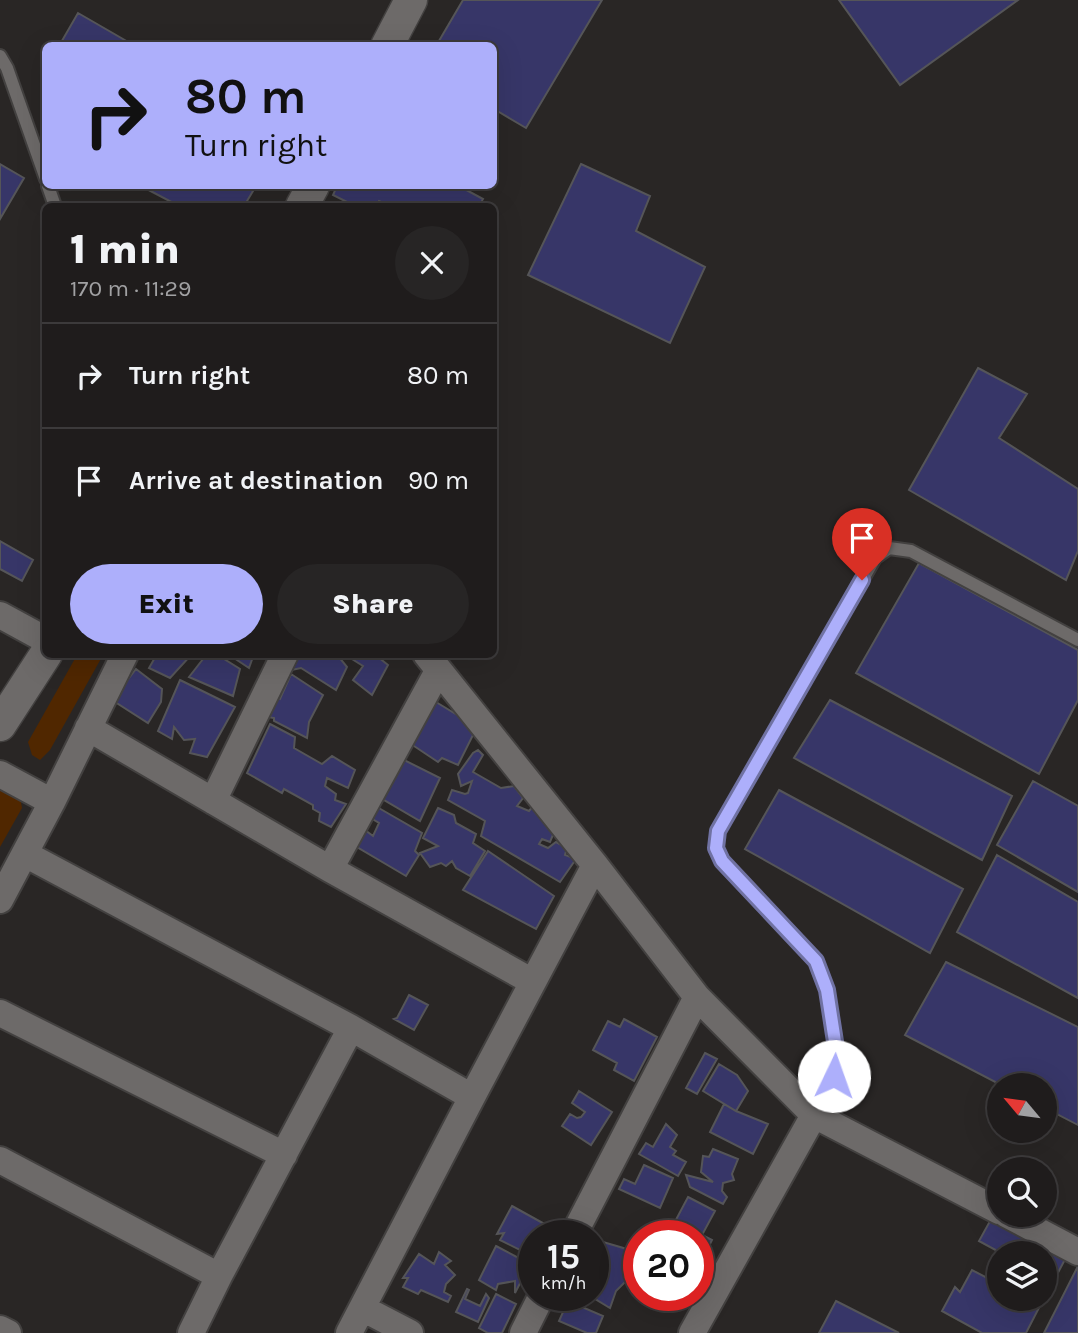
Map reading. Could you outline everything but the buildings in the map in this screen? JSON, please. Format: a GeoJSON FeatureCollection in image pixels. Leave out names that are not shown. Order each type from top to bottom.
{"type":"FeatureCollection","features":[{"type":"Feature","properties":{"kind":"street"},"geometry":{"type":"LineString","coordinates":[[389,42],[411,0]]}},
{"type":"Feature","properties":{"kind":"street"},"geometry":{"type":"LineString","coordinates":[[0,615],[42,638]]}},
{"type":"Feature","properties":{"kind":"street"},"geometry":{"type":"LineString","coordinates":[[0,725],[43,658]]}},
{"type":"Feature","properties":{"kind":"street"},"geometry":{"type":"LineString","coordinates":[[0,900],[123,658]]}},
{"type":"Feature","properties":{"kind":"street"},"geometry":{"type":"LineString","coordinates":[[213,801],[283,658]]}},
{"type":"Feature","properties":{"kind":"street"},"geometry":{"type":"LineString","coordinates":[[330,869],[432,663],[697,996],[814,1115],[987,1205]]}},
{"type":"Feature","properties":{"kind":"street"},"geometry":{"type":"LineString","coordinates":[[88,728],[330,869],[533,982]]}},
{"type":"Feature","properties":{"kind":"street"},"geometry":{"type":"LineString","coordinates":[[0,774],[52,802]]}},
{"type":"Feature","properties":{"kind":"street"},"geometry":{"type":"LineString","coordinates":[[25,853],[351,1028],[472,1097]]}},
{"type":"Feature","properties":{"kind":"street"},"geometry":{"type":"LineString","coordinates":[[349,1333],[595,865]]}},
{"type":"Feature","properties":{"kind":"street"},"geometry":{"type":"LineString","coordinates":[[581,1220],[697,996]]}},
{"type":"Feature","properties":{"kind":"street"},"geometry":{"type":"LineString","coordinates":[[0,1013],[284,1154]]}},
{"type":"Feature","properties":{"kind":"street"},"geometry":{"type":"LineString","coordinates":[[191,1333],[351,1028]]}},
{"type":"Feature","properties":{"kind":"street"},"geometry":{"type":"LineString","coordinates":[[692,1333],[814,1115]]}},
{"type":"Feature","properties":{"kind":"street"},"geometry":{"type":"LineString","coordinates":[[0,1160],[219,1276]]}},
{"type":"Feature","properties":{"kind":"street"},"geometry":{"type":"LineString","coordinates":[[1031,1227],[1078,1252]]}},
{"type":"Feature","properties":{"kind":"street"},"geometry":{"type":"LineString","coordinates":[[362,1308],[410,1333]]}},
{"type":"Feature","properties":{"kind":"street"},"geometry":{"type":"LineString","coordinates":[[523,1333],[534,1311]]}},
{"type":"Feature","properties":{"kind":"street"},"geometry":{"type":"LineString","coordinates":[[0,1329],[8,1333]]}},
{"type":"Feature","properties":{"kind":"lane"},"geometry":{"type":"LineString","coordinates":[[0,56],[7,68],[42,168]]}},
{"type":"Feature","properties":{"kind":"lane"},"geometry":{"type":"LineString","coordinates":[[814,1115],[834,1076],[838,1061],[827,990],[816,961],[722,861],[716,848],[718,831],[875,558],[890,548],[911,551],[1078,640]]}},
{"type":"Feature","properties":{"kind":"shaded area"},"geometry":{"type":"Polygon","coordinates":[[[75,658],[101,658],[50,750],[40,760],[32,755],[28,742],[75,658]]]}},
{"type":"Feature","properties":{"kind":"shaded area"},"geometry":{"type":"Polygon","coordinates":[[[6,786],[19,791],[22,808],[0,847],[0,789],[6,786]]]}},
{"type":"Feature","properties":{"kind":"route"},"geometry":{"type":"LineString","coordinates":[[834,1076],[838,1061],[827,990],[816,961],[722,861],[716,848],[718,831],[862,580]]}}]}
